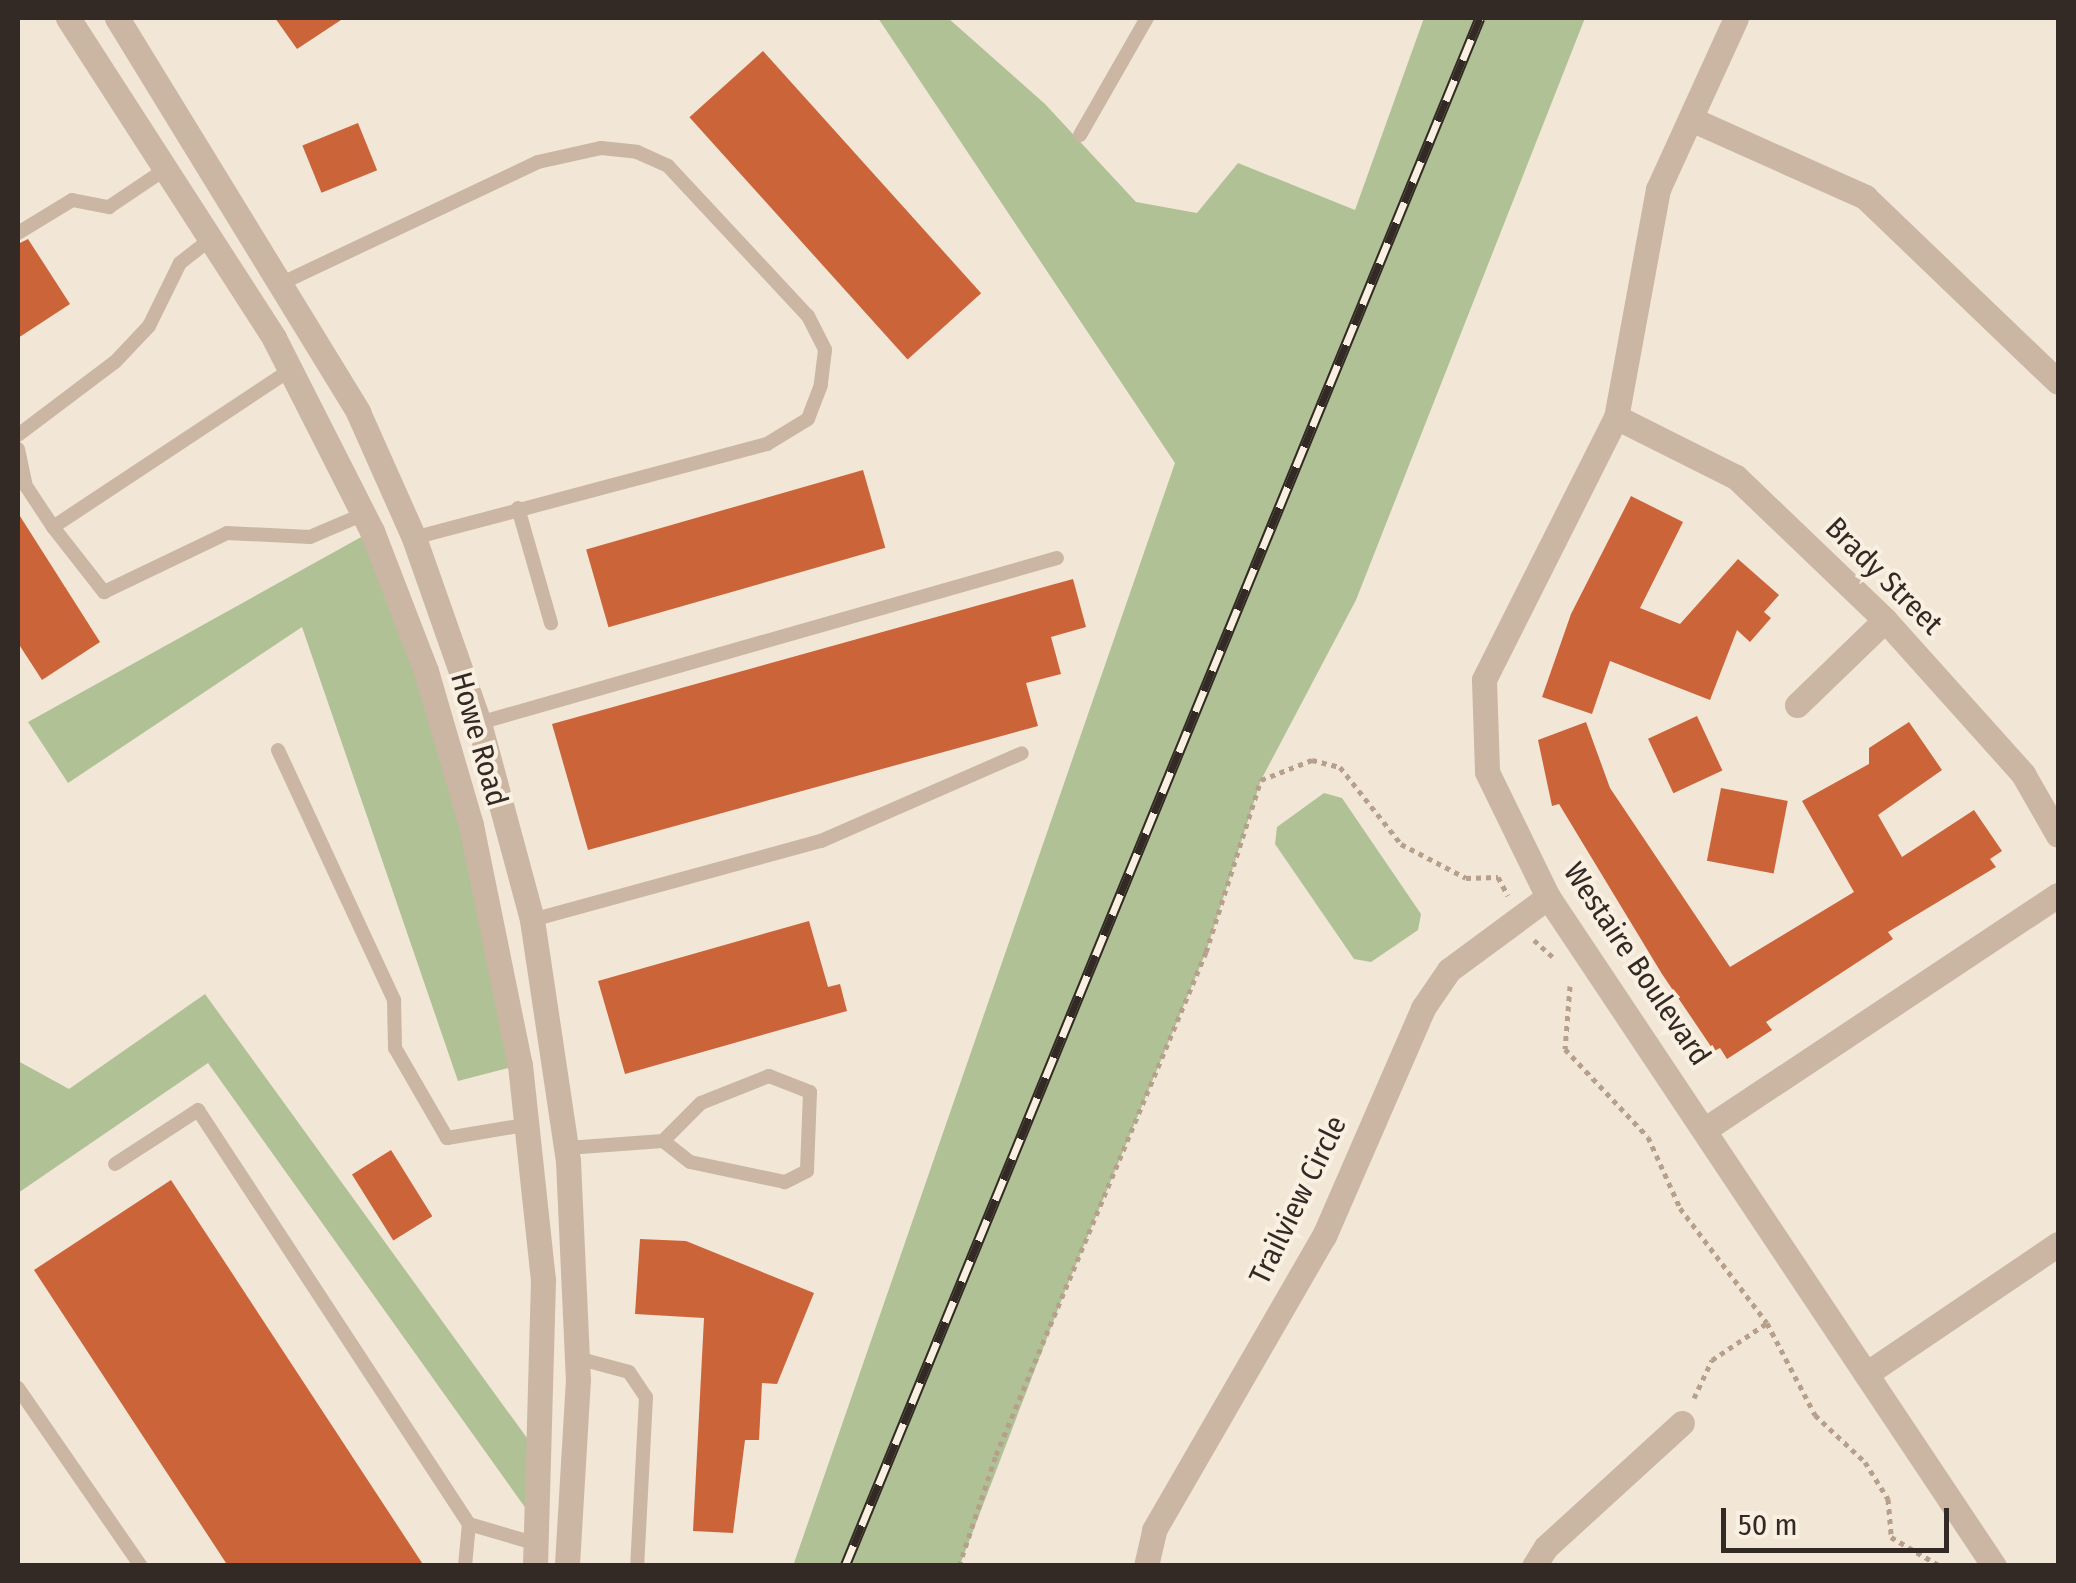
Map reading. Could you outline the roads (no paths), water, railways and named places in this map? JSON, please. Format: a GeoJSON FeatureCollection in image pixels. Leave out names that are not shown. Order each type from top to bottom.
{"type":"FeatureCollection","features":[{"type":"Feature","properties":{"kind":"street","name":"Howe Road"},"geometry":{"type":"LineString","coordinates":[[68,18],[212,238],[290,370],[364,514],[426,672],[471,825],[520,1065],[543,1280],[536,1555]]}},
{"type":"Feature","properties":{"kind":"street","name":"Howe Road"},"geometry":{"type":"LineString","coordinates":[[116,18],[358,412],[414,538],[479,723],[532,920],[566,1148],[577,1358],[567,1566]]}},
{"type":"Feature","properties":{"kind":"street","name":"Westaire Boulevard"},"geometry":{"type":"LineString","coordinates":[[1736,18],[1658,189],[1616,418],[1484,680],[1487,772],[1548,897],[1708,1128],[1994,1566]]}},
{"type":"Feature","properties":{"kind":"street"},"geometry":{"type":"LineString","coordinates":[[1692,119],[1865,197],[2058,382]]}},
{"type":"Feature","properties":{"kind":"street","name":"Brady Street"},"geometry":{"type":"LineString","coordinates":[[1616,418],[1736,476],[1885,620],[2023,774],[2058,834]]}},
{"type":"Feature","properties":{"kind":"street"},"geometry":{"type":"LineString","coordinates":[[1797,705],[1885,620]]}},
{"type":"Feature","properties":{"kind":"street"},"geometry":{"type":"LineString","coordinates":[[1708,1128],[2058,895]]}},
{"type":"Feature","properties":{"kind":"street","name":"Trailview Circle"},"geometry":{"type":"LineString","coordinates":[[1146,1566],[1163,1513],[1324,1236],[1423,1008],[1449,970],[1548,897]]}},
{"type":"Feature","properties":{"kind":"street"},"geometry":{"type":"LineString","coordinates":[[1866,1374],[2058,1244]]}},
{"type":"Feature","properties":{"kind":"street"},"geometry":{"type":"LineString","coordinates":[[1534,1566],[1546,1547],[1682,1423]]}},
{"type":"Feature","properties":{"kind":"lane"},"geometry":{"type":"LineString","coordinates":[[1080,134],[1146,18]]}},
{"type":"Feature","properties":{"kind":"lane"},"geometry":{"type":"LineString","coordinates":[[280,284],[538,162],[600,148],[637,152],[668,166],[808,316],[824,350],[821,385],[808,419],[767,444],[414,538]]}},
{"type":"Feature","properties":{"kind":"lane"},"geometry":{"type":"LineString","coordinates":[[18,233],[72,200],[110,207],[167,168]]}},
{"type":"Feature","properties":{"kind":"lane"},"geometry":{"type":"LineString","coordinates":[[18,436],[115,362],[149,326],[180,263],[212,238]]}},
{"type":"Feature","properties":{"kind":"lane"},"geometry":{"type":"LineString","coordinates":[[54,526],[290,370]]}},
{"type":"Feature","properties":{"kind":"lane"},"geometry":{"type":"LineString","coordinates":[[18,449],[26,486],[104,592],[226,533],[310,537],[364,514]]}},
{"type":"Feature","properties":{"kind":"lane"},"geometry":{"type":"LineString","coordinates":[[518,508],[551,624]]}},
{"type":"Feature","properties":{"kind":"lane"},"geometry":{"type":"LineString","coordinates":[[479,723],[1056,558]]}},
{"type":"Feature","properties":{"kind":"lane"},"geometry":{"type":"LineString","coordinates":[[278,750],[394,1000],[394,1048],[447,1138],[525,1125]]}},
{"type":"Feature","properties":{"kind":"lane"},"geometry":{"type":"LineString","coordinates":[[532,920],[821,841],[1022,753]]}},
{"type":"Feature","properties":{"kind":"lane"},"geometry":{"type":"LineString","coordinates":[[566,1148],[663,1141],[701,1103],[768,1076],[810,1092],[807,1172],[785,1182],[690,1162],[663,1141]]}},
{"type":"Feature","properties":{"kind":"lane"},"geometry":{"type":"LineString","coordinates":[[115,1164],[198,1110],[469,1524],[536,1555]]}},
{"type":"Feature","properties":{"kind":"lane"},"geometry":{"type":"LineString","coordinates":[[577,1358],[629,1372],[646,1397],[636,1566]]}},
{"type":"Feature","properties":{"kind":"lane"},"geometry":{"type":"LineString","coordinates":[[18,1388],[141,1566]]}},
{"type":"Feature","properties":{"kind":"lane"},"geometry":{"type":"LineString","coordinates":[[465,1566],[469,1524]]}},
{"type":"Feature","properties":{"kind":"railway"},"geometry":{"type":"LineString","coordinates":[[845,1566],[1480,18]]}}]}
